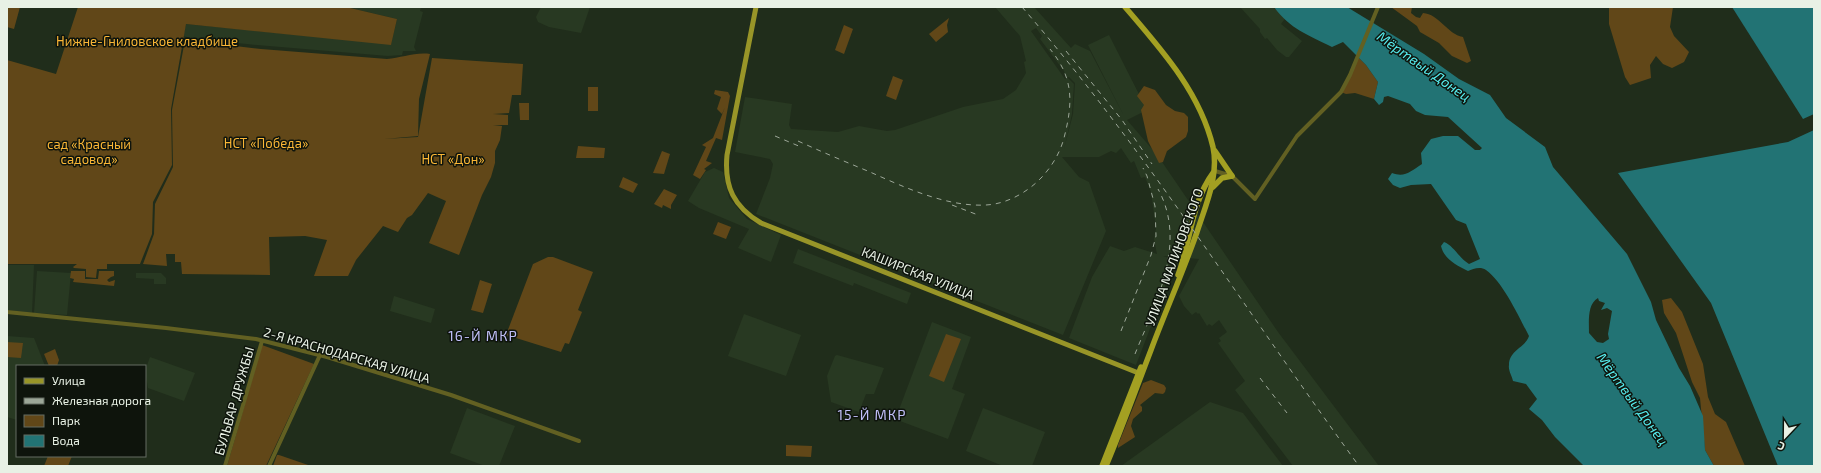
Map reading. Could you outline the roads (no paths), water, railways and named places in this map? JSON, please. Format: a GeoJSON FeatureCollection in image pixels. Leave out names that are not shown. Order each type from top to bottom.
{"type":"FeatureCollection","features":[{"type":"Feature","properties":{"kind":"highway"},"geometry":{"type":"LineString","coordinates":[[1125,7],[1188,86],[1204,120],[1213,147],[1215,171]]}},
{"type":"Feature","properties":{"kind":"highway"},"geometry":{"type":"LineString","coordinates":[[1211,191],[1218,180],[1232,176],[1213,147]]}},
{"type":"Feature","properties":{"kind":"highway","name":"УЛИЦА МАЛИНОВСКОГО"},"geometry":{"type":"LineString","coordinates":[[1102,466],[1184,269],[1211,191],[1215,171]]}},
{"type":"Feature","properties":{"kind":"highway","name":"УЛИЦА МАЛИНОВСКОГО"},"geometry":{"type":"LineString","coordinates":[[1106,466],[1180,268],[1198,201],[1203,188],[1215,171]]}},
{"type":"Feature","properties":{"kind":"main road","name":"КАШИРСКАЯ УЛИЦА"},"geometry":{"type":"LineString","coordinates":[[756,7],[727,155],[730,191],[738,205],[749,216],[761,223],[1141,373]]}},
{"type":"Feature","properties":{"kind":"street"},"geometry":{"type":"LineString","coordinates":[[1215,171],[1232,176],[1255,198],[1297,136],[1340,92],[1350,75],[1378,7]]}},
{"type":"Feature","properties":{"kind":"street","name":"2-Я КРАСНОДАРСКАЯ УЛИЦА"},"geometry":{"type":"LineString","coordinates":[[7,312],[166,328],[262,340],[320,355],[451,394],[579,441]]}},
{"type":"Feature","properties":{"kind":"street","name":"БУЛЬВАР ДРУЖБЫ"},"geometry":{"type":"LineString","coordinates":[[226,466],[262,340]]}},
{"type":"Feature","properties":{"kind":"street"},"geometry":{"type":"LineString","coordinates":[[269,466],[320,355]]}},
{"type":"Feature","properties":{"kind":"water","name":"Мёртвый Донец"},"geometry":{"type":"Polygon","coordinates":[[[1274,7],[1347,7],[1424,54],[1459,79],[1490,95],[1506,118],[1545,147],[1553,167],[1627,254],[1651,302],[1656,320],[1679,368],[1690,386],[1703,416],[1705,450],[1714,466],[1584,466],[1555,437],[1542,420],[1529,409],[1537,399],[1526,384],[1513,381],[1509,367],[1510,360],[1514,352],[1527,340],[1529,336],[1510,300],[1498,283],[1486,270],[1479,268],[1468,271],[1451,261],[1443,251],[1441,246],[1444,242],[1451,246],[1462,259],[1469,264],[1480,259],[1466,224],[1456,220],[1431,184],[1411,185],[1400,188],[1393,185],[1388,179],[1392,173],[1401,175],[1422,164],[1421,153],[1431,139],[1443,136],[1458,136],[1475,150],[1480,150],[1482,148],[1448,117],[1425,115],[1416,111],[1410,104],[1388,96],[1384,97],[1383,102],[1379,105],[1374,99],[1378,82],[1366,65],[1343,42],[1332,47],[1300,31],[1280,15],[1274,7]],[[1598,298],[1594,301],[1590,309],[1589,333],[1597,342],[1603,343],[1609,339],[1608,334],[1612,311],[1607,308],[1601,310],[1605,303],[1599,301],[1598,298]]]}},
{"type":"Feature","properties":{"kind":"water"},"geometry":{"type":"Polygon","coordinates":[[[1732,7],[1814,7],[1814,114],[1803,119],[1732,7]]]}},
{"type":"Feature","properties":{"kind":"water"},"geometry":{"type":"Polygon","coordinates":[[[1814,130],[1814,466],[1778,466],[1711,303],[1618,173],[1788,142],[1814,130]]]}},
{"type":"Feature","properties":{"kind":"railway"},"geometry":{"type":"LineString","coordinates":[[1022,7],[1067,62],[1154,175],[1359,466]]}},
{"type":"Feature","properties":{"kind":"railway"},"geometry":{"type":"LineString","coordinates":[[798,141],[912,190],[942,200],[971,205],[994,204],[1009,200],[1030,188],[1042,177],[1055,159],[1064,138],[1069,113],[1069,91],[1064,70],[1050,49]]}},
{"type":"Feature","properties":{"kind":"railway"},"geometry":{"type":"LineString","coordinates":[[1066,51],[1122,120],[1152,164]]}},
{"type":"Feature","properties":{"kind":"railway"},"geometry":{"type":"LineString","coordinates":[[775,136],[801,147]]}},
{"type":"Feature","properties":{"kind":"railway"},"geometry":{"type":"LineString","coordinates":[[1121,331],[1151,255],[1156,236],[1155,206],[1147,176],[1143,168]]}},
{"type":"Feature","properties":{"kind":"railway"},"geometry":{"type":"LineString","coordinates":[[1135,354],[1159,294],[1169,252],[1170,231],[1166,210],[1158,189]]}},
{"type":"Feature","properties":{"kind":"railway"},"geometry":{"type":"LineString","coordinates":[[952,205],[978,215]]}},
{"type":"Feature","properties":{"kind":"railway"},"geometry":{"type":"LineString","coordinates":[[1260,378],[1287,413]]}},
{"type":"Feature","properties":{"kind":"district","name":"16-Й МКР"},"geometry":{"type":"Point","coordinates":[483,335]}},
{"type":"Feature","properties":{"kind":"district","name":"15-Й МКР"},"geometry":{"type":"Point","coordinates":[872,414]}},
{"type":"Feature","properties":{"kind":"park label","name":"Нижне-Гниловское кладбище"},"geometry":{"type":"Point","coordinates":[147,41]}},
{"type":"Feature","properties":{"kind":"park label","name":"НСТ «Победа»"},"geometry":{"type":"Point","coordinates":[266,143]}},
{"type":"Feature","properties":{"kind":"park label","name":"сад «Красный садовод»"},"geometry":{"type":"Point","coordinates":[89,152]}},
{"type":"Feature","properties":{"kind":"park label","name":"НСТ «Дон»"},"geometry":{"type":"Point","coordinates":[453,159]}}]}
